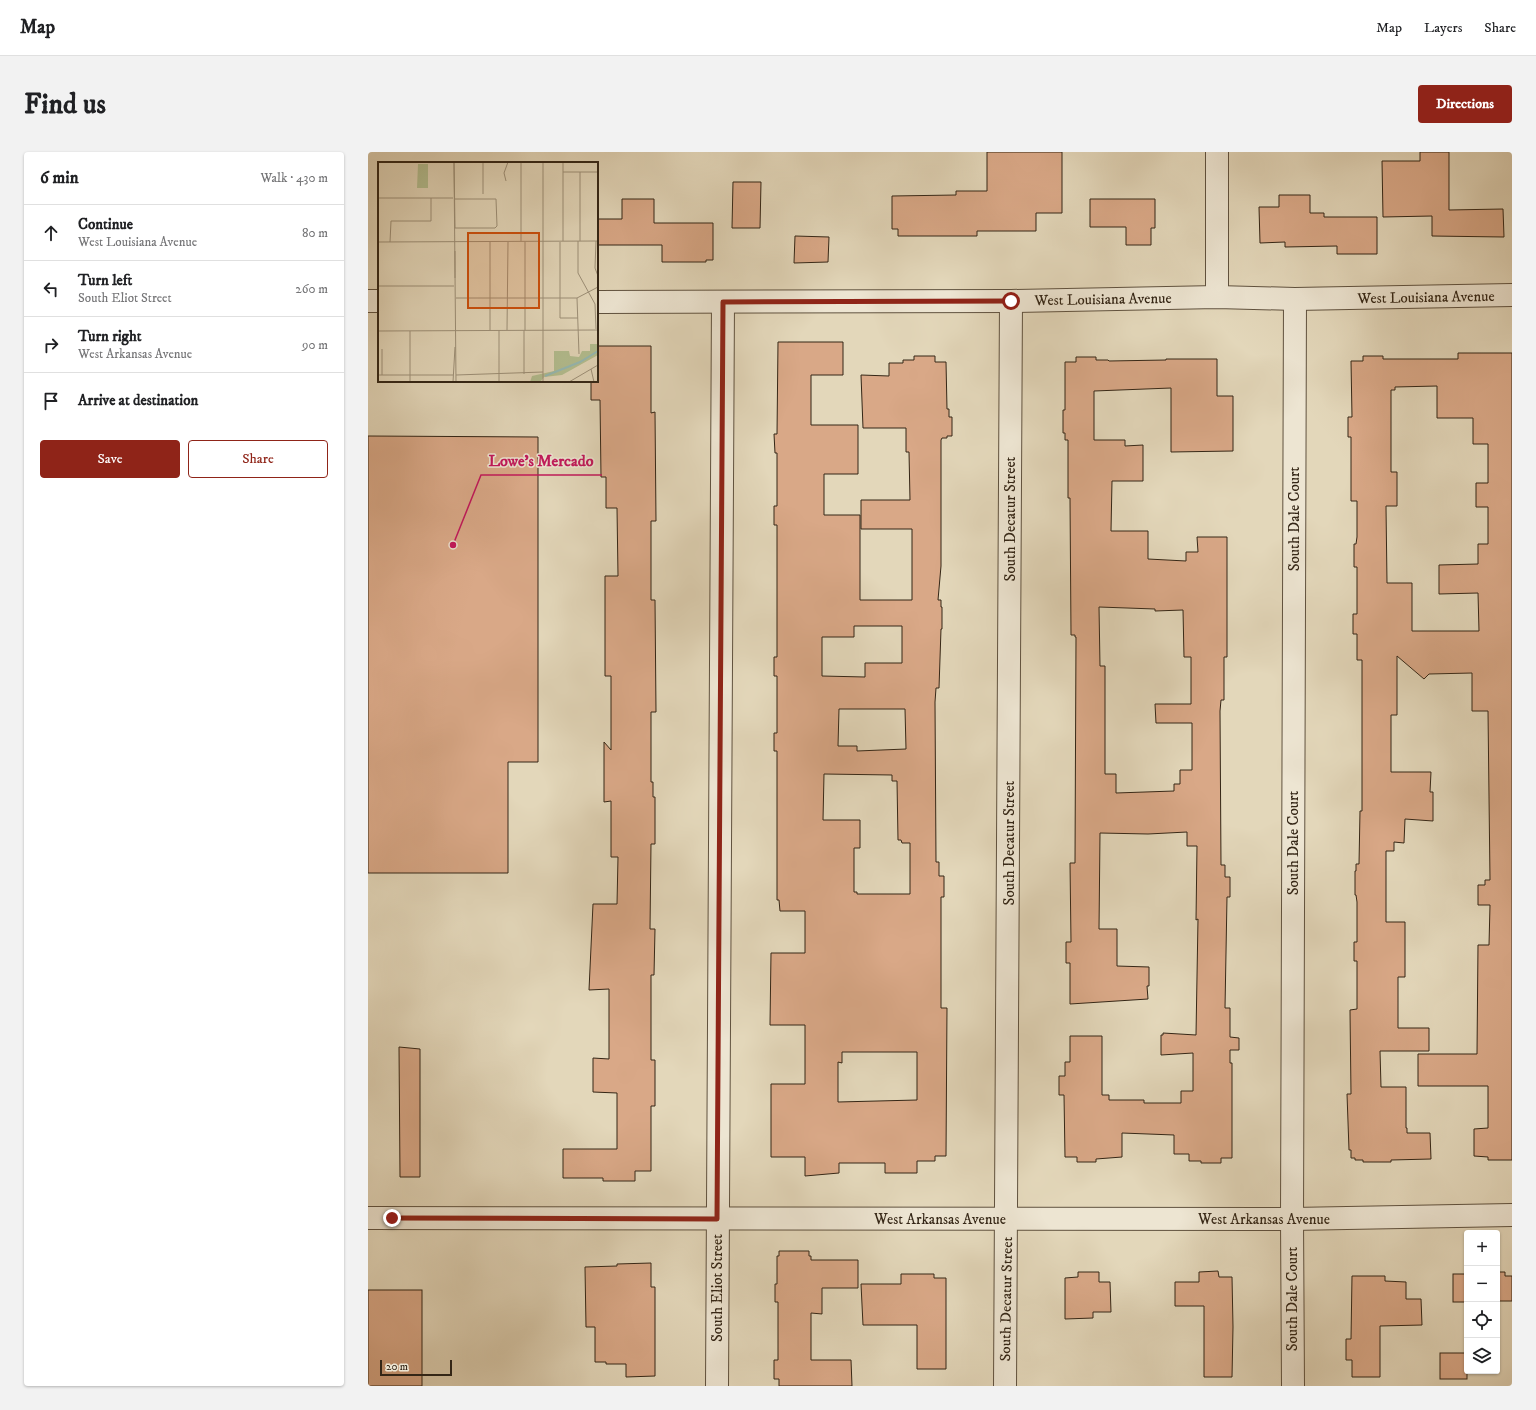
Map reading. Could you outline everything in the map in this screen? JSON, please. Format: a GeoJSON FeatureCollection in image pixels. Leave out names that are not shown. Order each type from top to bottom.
{"type":"FeatureCollection","features":[{"type":"Feature","properties":{"kind":"street"},"geometry":{"type":"LineString","coordinates":[[1217,152],[1217,297]]}},
{"type":"Feature","properties":{"kind":"street","name":"West Louisiana Avenue"},"geometry":{"type":"LineString","coordinates":[[598,302],[1011,301],[1217,297],[1295,299],[1512,295]]}},
{"type":"Feature","properties":{"kind":"street","name":"South Dale Court"},"geometry":{"type":"LineString","coordinates":[[1293,1386],[1292,1219],[1295,299]]}},
{"type":"Feature","properties":{"kind":"street","name":"South Decatur Street"},"geometry":{"type":"LineString","coordinates":[[1005,1386],[1011,301]]}},
{"type":"Feature","properties":{"kind":"street","name":"South Eliot Street"},"geometry":{"type":"LineString","coordinates":[[717,1386],[723,302]]}},
{"type":"Feature","properties":{"kind":"street","name":"West Arkansas Avenue"},"geometry":{"type":"LineString","coordinates":[[368,1218],[1292,1219],[1512,1215]]}},
{"type":"Feature","properties":{"kind":"building"},"geometry":{"type":"Polygon","coordinates":[[[987,152],[1062,152],[1062,213],[1036,213],[1036,231],[977,231],[977,236],[898,236],[898,229],[892,229],[892,196],[956,195],[956,191],[987,191],[987,152]]]}},
{"type":"Feature","properties":{"kind":"building"},"geometry":{"type":"Polygon","coordinates":[[[1420,152],[1449,152],[1449,210],[1503,209],[1504,237],[1432,236],[1432,216],[1383,217],[1382,161],[1420,161],[1420,152]]]}},
{"type":"Feature","properties":{"kind":"building"},"geometry":{"type":"Polygon","coordinates":[[[733,182],[761,182],[760,228],[732,228],[733,182]]]}},
{"type":"Feature","properties":{"kind":"building"},"geometry":{"type":"Polygon","coordinates":[[[1279,195],[1310,195],[1310,213],[1324,213],[1324,217],[1377,217],[1377,254],[1337,254],[1337,246],[1285,247],[1285,242],[1260,243],[1259,207],[1279,207],[1279,195]]]}},
{"type":"Feature","properties":{"kind":"building"},"geometry":{"type":"Polygon","coordinates":[[[622,199],[654,199],[654,223],[713,223],[713,260],[706,260],[706,262],[662,262],[662,245],[598,245],[598,219],[622,219],[622,199]]]}},
{"type":"Feature","properties":{"kind":"building"},"geometry":{"type":"Polygon","coordinates":[[[1090,199],[1155,199],[1155,228],[1151,228],[1151,245],[1126,245],[1126,227],[1090,227],[1090,199]]]}},
{"type":"Feature","properties":{"kind":"building"},"geometry":{"type":"Polygon","coordinates":[[[795,236],[829,237],[828,262],[794,263],[795,236]]]}},
{"type":"Feature","properties":{"kind":"building"},"geometry":{"type":"Polygon","coordinates":[[[778,342],[843,342],[843,375],[811,375],[811,425],[858,425],[858,474],[824,474],[824,515],[860,515],[860,600],[912,600],[912,529],[861,529],[861,500],[910,500],[909,452],[906,452],[906,428],[863,428],[861,375],[889,376],[889,363],[903,363],[903,360],[914,360],[914,356],[935,356],[935,362],[946,362],[947,409],[949,409],[949,417],[952,417],[952,436],[947,436],[947,438],[942,438],[941,440],[941,566],[938,600],[941,600],[942,607],[942,629],[939,688],[936,688],[935,702],[936,862],[939,862],[939,876],[944,876],[944,897],[941,897],[941,1008],[947,1008],[946,1156],[935,1156],[935,1161],[917,1161],[917,1173],[885,1173],[885,1163],[839,1163],[839,1173],[805,1176],[805,1157],[771,1157],[771,1084],[805,1084],[805,1025],[770,1025],[771,953],[805,953],[805,911],[780,911],[779,900],[777,900],[777,751],[774,751],[774,733],[777,733],[777,676],[774,676],[774,657],[777,657],[777,525],[774,525],[774,506],[777,506],[777,453],[775,453],[774,434],[777,434],[778,342]],[[854,626],[854,637],[822,637],[822,676],[865,677],[865,663],[902,663],[902,626],[854,626]],[[839,709],[838,746],[857,746],[857,751],[906,749],[905,709],[839,709]],[[824,774],[823,820],[860,820],[860,848],[854,848],[854,892],[857,892],[857,894],[910,894],[910,843],[902,843],[901,840],[898,840],[897,781],[892,781],[892,775],[824,774]],[[842,1052],[842,1063],[838,1062],[838,1102],[917,1100],[917,1052],[842,1052]]]}},
{"type":"Feature","properties":{"kind":"building"},"geometry":{"type":"Polygon","coordinates":[[[598,346],[651,346],[651,413],[655,412],[656,521],[651,521],[651,600],[655,600],[656,712],[651,712],[651,782],[653,782],[653,797],[655,797],[655,844],[651,844],[650,929],[655,929],[654,975],[651,975],[651,1060],[655,1060],[655,1106],[651,1106],[651,1171],[635,1171],[635,1181],[603,1181],[603,1178],[563,1178],[563,1149],[617,1149],[617,1093],[593,1092],[593,1058],[609,1059],[609,989],[589,990],[593,904],[617,904],[618,857],[611,857],[611,801],[604,802],[604,742],[611,750],[611,676],[605,676],[605,576],[618,576],[617,508],[606,508],[606,477],[601,477],[600,400],[591,400],[591,382],[598,382],[598,346]]]}},
{"type":"Feature","properties":{"kind":"building"},"geometry":{"type":"Polygon","coordinates":[[[1458,353],[1512,353],[1512,1160],[1488,1160],[1488,1157],[1474,1156],[1474,1129],[1488,1128],[1488,1086],[1418,1086],[1418,1054],[1477,1054],[1478,945],[1489,945],[1490,905],[1478,905],[1478,885],[1485,885],[1485,880],[1490,880],[1488,711],[1472,711],[1472,673],[1429,674],[1424,679],[1397,656],[1397,715],[1391,715],[1391,772],[1431,772],[1430,792],[1433,792],[1433,821],[1405,819],[1404,843],[1394,842],[1394,851],[1386,851],[1386,922],[1405,922],[1405,977],[1398,977],[1398,1028],[1429,1028],[1429,1051],[1380,1051],[1381,1087],[1406,1087],[1407,1133],[1430,1133],[1431,1159],[1391,1160],[1391,1162],[1363,1162],[1363,1160],[1355,1160],[1355,1158],[1351,1158],[1351,1150],[1349,1150],[1347,1094],[1351,1094],[1350,1010],[1357,1009],[1357,961],[1354,961],[1354,942],[1357,942],[1355,871],[1356,864],[1359,864],[1360,811],[1362,811],[1362,660],[1357,660],[1357,634],[1353,634],[1353,614],[1357,614],[1357,567],[1354,567],[1354,544],[1356,544],[1357,537],[1357,501],[1351,501],[1351,437],[1348,437],[1348,417],[1352,417],[1351,361],[1363,361],[1363,356],[1383,356],[1383,359],[1458,359],[1458,353]],[[1437,386],[1395,387],[1395,390],[1391,390],[1391,472],[1397,472],[1397,506],[1386,506],[1387,583],[1412,583],[1412,631],[1479,631],[1478,593],[1439,594],[1439,565],[1478,564],[1478,544],[1488,544],[1488,507],[1476,507],[1476,483],[1488,483],[1488,444],[1473,444],[1473,418],[1437,418],[1437,386]]]}},
{"type":"Feature","properties":{"kind":"building"},"geometry":{"type":"Polygon","coordinates":[[[1076,357],[1096,357],[1096,360],[1109,361],[1217,359],[1217,396],[1233,396],[1233,451],[1171,452],[1171,388],[1094,391],[1094,440],[1125,440],[1125,446],[1143,445],[1143,481],[1112,481],[1111,531],[1148,531],[1148,559],[1186,561],[1186,552],[1198,552],[1197,537],[1227,537],[1227,657],[1224,657],[1224,700],[1221,700],[1220,711],[1221,865],[1225,865],[1225,877],[1230,877],[1230,897],[1227,897],[1225,1008],[1230,1008],[1230,1037],[1239,1038],[1239,1050],[1230,1050],[1230,1063],[1232,1063],[1232,1158],[1221,1158],[1221,1163],[1201,1163],[1201,1161],[1189,1161],[1189,1154],[1174,1154],[1174,1135],[1122,1133],[1122,1157],[1096,1159],[1096,1162],[1077,1162],[1077,1157],[1065,1157],[1064,1095],[1059,1095],[1059,1076],[1065,1076],[1065,1062],[1070,1062],[1070,1036],[1102,1036],[1102,1095],[1109,1095],[1109,1100],[1144,1100],[1144,1103],[1181,1103],[1181,1091],[1193,1091],[1193,1053],[1161,1055],[1161,1035],[1163,1035],[1163,1033],[1196,1035],[1198,919],[1196,920],[1197,846],[1187,846],[1187,832],[1148,834],[1100,833],[1099,929],[1117,929],[1117,966],[1149,967],[1149,986],[1147,986],[1148,999],[1070,1004],[1070,963],[1066,963],[1066,942],[1071,942],[1070,863],[1075,863],[1076,637],[1075,635],[1071,635],[1068,440],[1065,440],[1065,433],[1063,433],[1063,410],[1065,410],[1065,362],[1076,362],[1076,357]],[[1099,607],[1100,666],[1105,666],[1105,774],[1116,774],[1116,793],[1174,791],[1174,784],[1180,784],[1180,770],[1192,770],[1192,723],[1156,723],[1155,704],[1191,704],[1191,657],[1184,657],[1183,610],[1155,611],[1155,609],[1099,607]]]}},
{"type":"Feature","properties":{"kind":"building"},"geometry":{"type":"Polygon","coordinates":[[[368,436],[538,437],[538,762],[508,762],[508,873],[368,873],[368,436]]]}},
{"type":"Feature","properties":{"kind":"building"},"geometry":{"type":"Polygon","coordinates":[[[399,1047],[420,1049],[420,1177],[400,1177],[399,1047]]]}},
{"type":"Feature","properties":{"kind":"building"},"geometry":{"type":"Polygon","coordinates":[[[779,1251],[809,1251],[811,1260],[858,1260],[858,1288],[822,1288],[822,1314],[811,1313],[811,1360],[851,1360],[852,1386],[779,1386],[779,1379],[774,1379],[774,1360],[778,1360],[778,1302],[775,1302],[775,1284],[777,1284],[777,1256],[779,1256],[779,1251]]]}},
{"type":"Feature","properties":{"kind":"building"},"geometry":{"type":"Polygon","coordinates":[[[651,1263],[651,1287],[655,1287],[655,1376],[626,1377],[626,1364],[606,1364],[606,1362],[595,1362],[595,1327],[586,1327],[585,1267],[651,1263]]]}},
{"type":"Feature","properties":{"kind":"building"},"geometry":{"type":"Polygon","coordinates":[[[1218,1271],[1219,1277],[1232,1277],[1232,1377],[1204,1377],[1204,1306],[1175,1306],[1175,1282],[1199,1282],[1199,1272],[1218,1271]]]}},
{"type":"Feature","properties":{"kind":"building"},"geometry":{"type":"Polygon","coordinates":[[[1078,1272],[1099,1272],[1099,1282],[1110,1282],[1111,1312],[1093,1312],[1093,1318],[1065,1319],[1065,1278],[1078,1277],[1078,1272]]]}},
{"type":"Feature","properties":{"kind":"building"},"geometry":{"type":"Polygon","coordinates":[[[1500,1272],[1505,1272],[1505,1276],[1512,1276],[1512,1301],[1500,1301],[1500,1272]]]}},
{"type":"Feature","properties":{"kind":"building"},"geometry":{"type":"Polygon","coordinates":[[[901,1274],[934,1274],[934,1278],[946,1278],[946,1369],[917,1369],[917,1325],[863,1325],[861,1284],[901,1284],[901,1274]]]}},
{"type":"Feature","properties":{"kind":"building"},"geometry":{"type":"Polygon","coordinates":[[[1453,1274],[1464,1274],[1464,1302],[1453,1302],[1453,1274]]]}},
{"type":"Feature","properties":{"kind":"building"},"geometry":{"type":"Polygon","coordinates":[[[1352,1276],[1385,1276],[1385,1281],[1406,1282],[1406,1299],[1421,1299],[1422,1325],[1380,1326],[1380,1377],[1352,1377],[1352,1360],[1346,1360],[1346,1339],[1351,1339],[1352,1276]]]}},
{"type":"Feature","properties":{"kind":"building"},"geometry":{"type":"Polygon","coordinates":[[[368,1290],[422,1290],[422,1386],[368,1386],[368,1290]]]}},
{"type":"Feature","properties":{"kind":"building"},"geometry":{"type":"Polygon","coordinates":[[[1440,1353],[1464,1353],[1464,1374],[1467,1374],[1467,1379],[1440,1379],[1440,1353]]]}},
{"type":"Feature","properties":{"kind":"place","name":"Lowe's Mercado"},"geometry":{"type":"Point","coordinates":[453,545]}},
{"type":"Feature","properties":{"kind":"route"},"geometry":{"type":"LineString","coordinates":[[392,1218],[717,1219],[723,302],[1011,301]]}}]}
